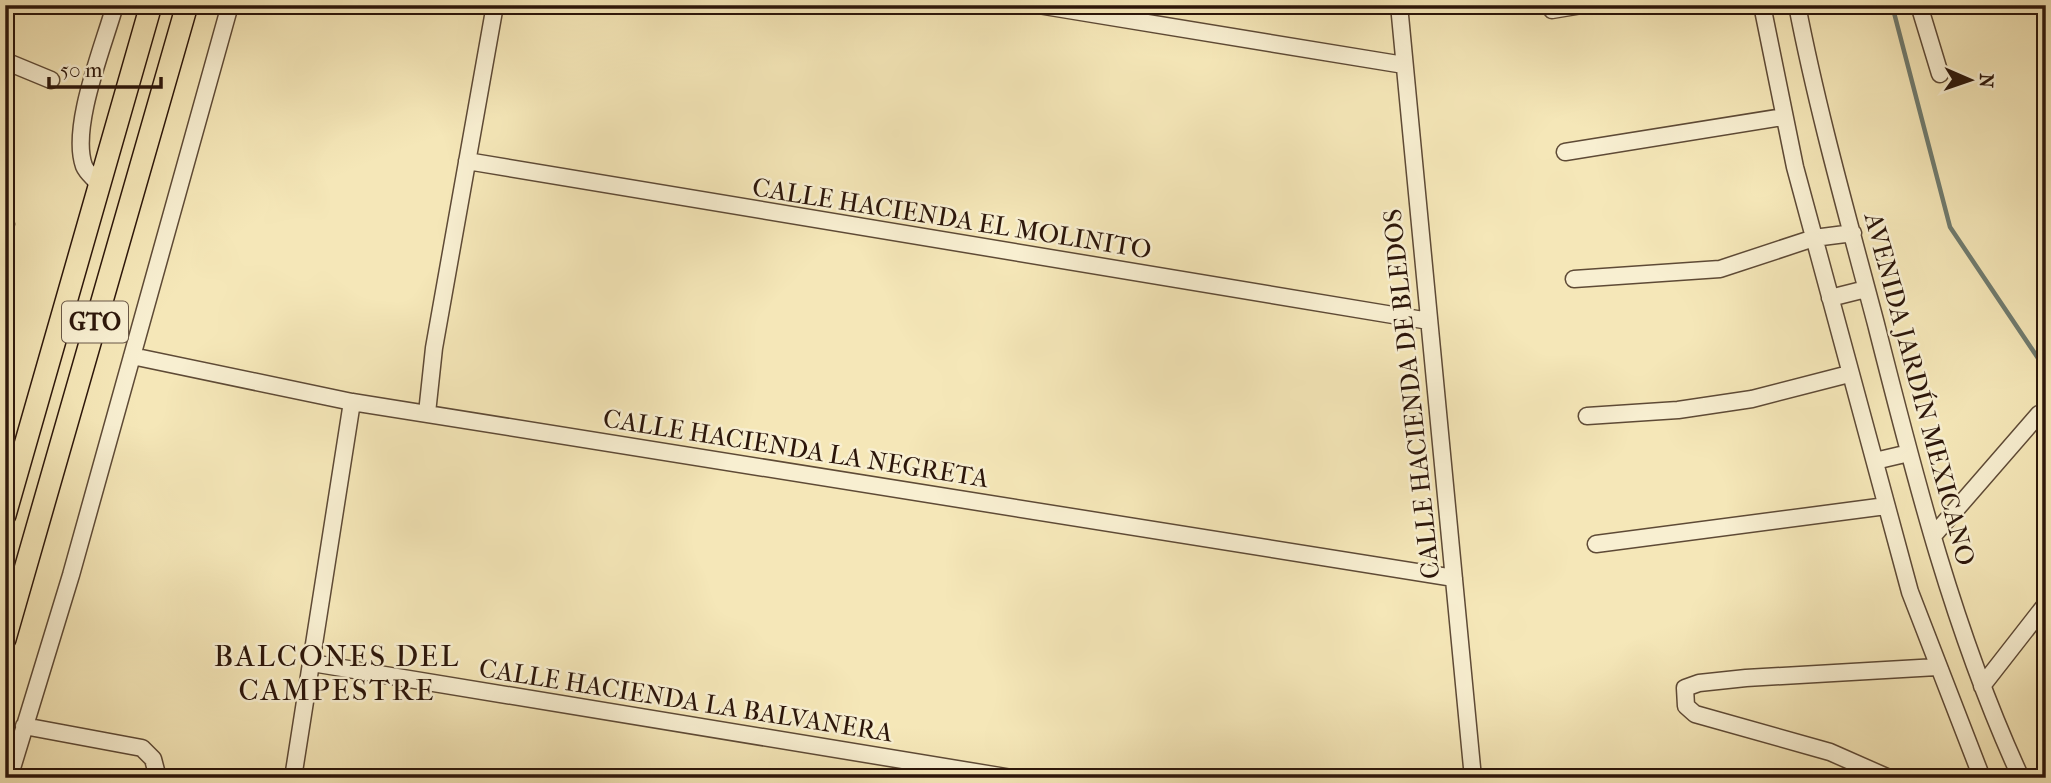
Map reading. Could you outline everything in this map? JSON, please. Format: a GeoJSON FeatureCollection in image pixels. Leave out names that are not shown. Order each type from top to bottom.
{"type":"FeatureCollection","features":[{"type":"Feature","properties":{"kind":"main road","name":"GTO"},"geometry":{"type":"LineString","coordinates":[[5,515],[150,5]]}},
{"type":"Feature","properties":{"kind":"main road","name":"GTO"},"geometry":{"type":"LineString","coordinates":[[5,639],[187,5]]}},
{"type":"Feature","properties":{"kind":"street"},"geometry":{"type":"LineString","coordinates":[[98,183],[85,170],[82,132],[115,5]]}},
{"type":"Feature","properties":{"kind":"street"},"geometry":{"type":"LineString","coordinates":[[9,778],[71,575],[230,5]]}},
{"type":"Feature","properties":{"kind":"street"},"geometry":{"type":"LineString","coordinates":[[427,413],[434,348],[495,5]]}},
{"type":"Feature","properties":{"kind":"street"},"geometry":{"type":"LineString","coordinates":[[1038,5],[1404,65]]}},
{"type":"Feature","properties":{"kind":"street","name":"CALLE HACIENDA DE BLEDOS"},"geometry":{"type":"LineString","coordinates":[[1399,5],[1474,778]]}},
{"type":"Feature","properties":{"kind":"street"},"geometry":{"type":"LineString","coordinates":[[1552,10],[1582,5]]}},
{"type":"Feature","properties":{"kind":"street"},"geometry":{"type":"LineString","coordinates":[[1762,5],[1783,117],[1849,374],[1910,592],[1982,778]]}},
{"type":"Feature","properties":{"kind":"street","name":"AVENIDA JARDÍN MEXICANO"},"geometry":{"type":"LineString","coordinates":[[1797,5],[1866,289],[1933,536],[1961,629],[2021,778]]}},
{"type":"Feature","properties":{"kind":"street"},"geometry":{"type":"LineString","coordinates":[[1919,5],[1940,74]]}},
{"type":"Feature","properties":{"kind":"street"},"geometry":{"type":"LineString","coordinates":[[5,61],[51,80]]}},
{"type":"Feature","properties":{"kind":"street"},"geometry":{"type":"LineString","coordinates":[[1566,152],[1783,117]]}},
{"type":"Feature","properties":{"kind":"street","name":"CALLE HACIENDA EL MOLINITO"},"geometry":{"type":"LineString","coordinates":[[467,161],[1429,321]]}},
{"type":"Feature","properties":{"kind":"street"},"geometry":{"type":"LineString","coordinates":[[1574,279],[1720,269],[1814,238],[1853,233]]}},
{"type":"Feature","properties":{"kind":"street"},"geometry":{"type":"LineString","coordinates":[[1830,298],[1866,289]]}},
{"type":"Feature","properties":{"kind":"street","name":"CALLE HACIENDA LA NEGRETA"},"geometry":{"type":"LineString","coordinates":[[132,356],[352,402],[792,475],[1454,578]]}},
{"type":"Feature","properties":{"kind":"street"},"geometry":{"type":"LineString","coordinates":[[1587,416],[1678,410],[1752,399],[1849,374]]}},
{"type":"Feature","properties":{"kind":"street"},"geometry":{"type":"LineString","coordinates":[[293,778],[352,402]]}},
{"type":"Feature","properties":{"kind":"street"},"geometry":{"type":"LineString","coordinates":[[1933,536],[2039,414]]}},
{"type":"Feature","properties":{"kind":"street"},"geometry":{"type":"LineString","coordinates":[[1875,461],[1909,453]]}},
{"type":"Feature","properties":{"kind":"street"},"geometry":{"type":"LineString","coordinates":[[1597,544],[1886,506]]}},
{"type":"Feature","properties":{"kind":"street"},"geometry":{"type":"LineString","coordinates":[[1982,686],[2046,604]]}},
{"type":"Feature","properties":{"kind":"street","name":"CALLE HACIENDA LA BALVANERA"},"geometry":{"type":"LineString","coordinates":[[312,663],[1012,778]]}},
{"type":"Feature","properties":{"kind":"street"},"geometry":{"type":"LineString","coordinates":[[1889,778],[1830,752],[1695,714],[1686,706],[1685,688],[1699,683],[1746,677],[1937,667]]}},
{"type":"Feature","properties":{"kind":"street"},"geometry":{"type":"LineString","coordinates":[[24,726],[142,748],[153,759],[158,778]]}},
{"type":"Feature","properties":{"kind":"waterway"},"geometry":{"type":"LineString","coordinates":[[1892,5],[1950,227],[2046,370]]}},
{"type":"Feature","properties":{"kind":"district","name":"BALCONES DEL CAMPESTRE"},"geometry":{"type":"Point","coordinates":[337,673]}}]}
